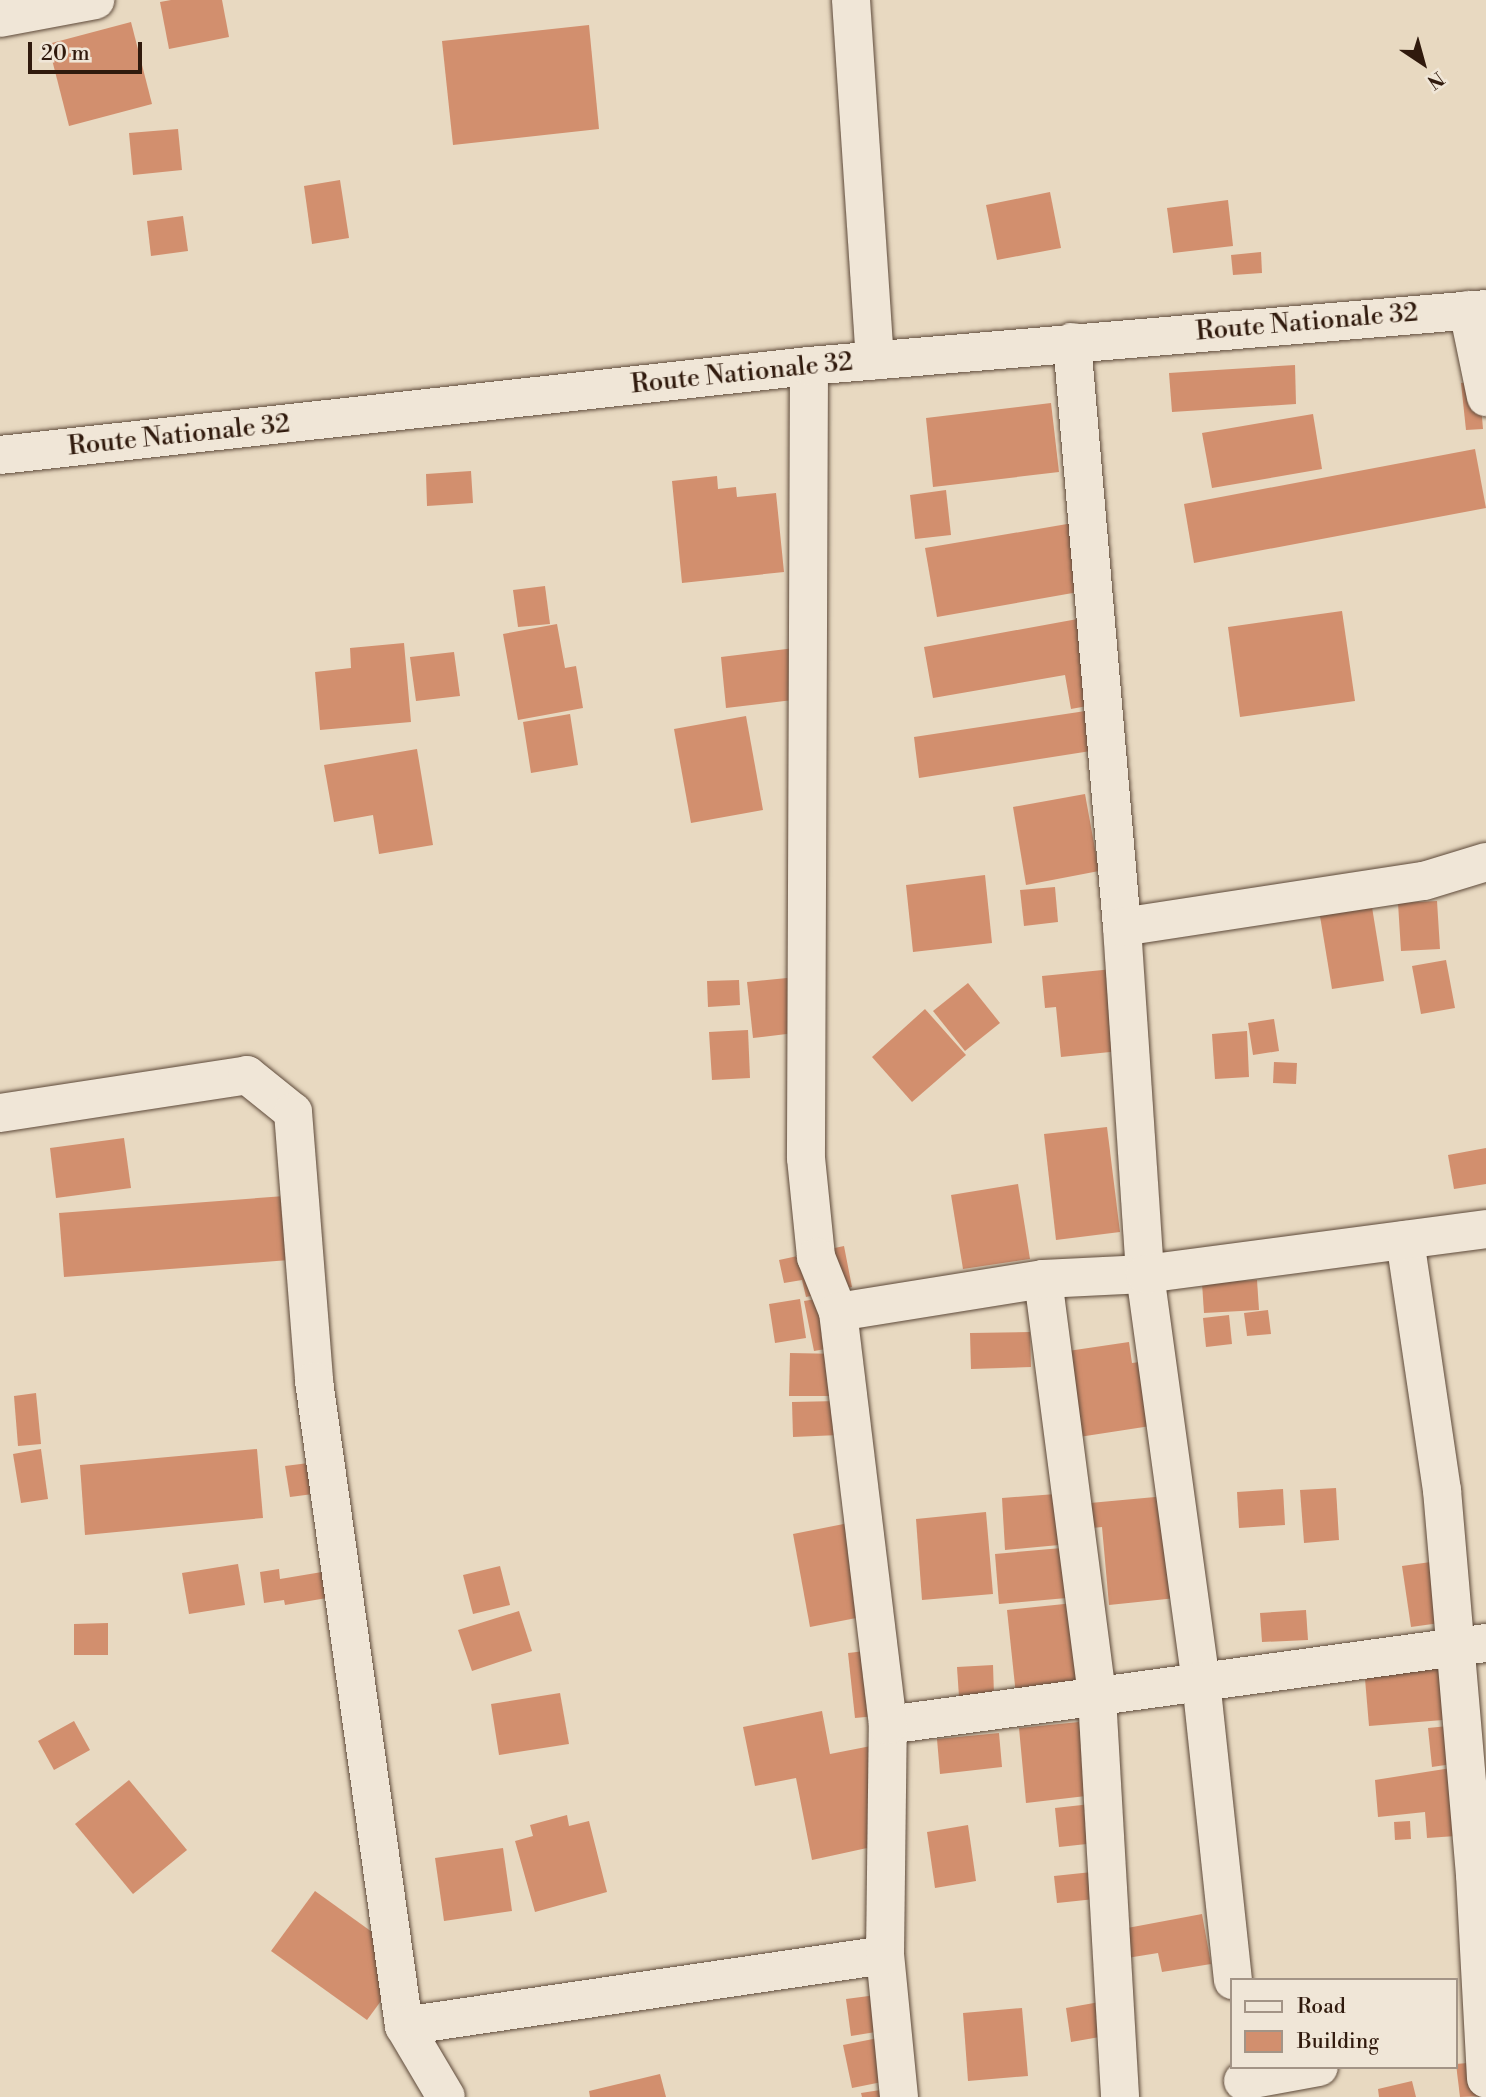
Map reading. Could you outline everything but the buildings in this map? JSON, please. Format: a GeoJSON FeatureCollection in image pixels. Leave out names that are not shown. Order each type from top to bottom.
{"type":"FeatureCollection","features":[{"type":"Feature","properties":{"kind":"street"},"geometry":{"type":"LineString","coordinates":[[0,18],[95,0]]}},
{"type":"Feature","properties":{"kind":"street"},"geometry":{"type":"LineString","coordinates":[[852,0],[875,360]]}},
{"type":"Feature","properties":{"kind":"street"},"geometry":{"type":"LineString","coordinates":[[1477,309],[1486,397]]}},
{"type":"Feature","properties":{"kind":"street","name":"Route Nationale 32"},"geometry":{"type":"LineString","coordinates":[[0,455],[809,366],[1477,309]]}},
{"type":"Feature","properties":{"kind":"street"},"geometry":{"type":"LineString","coordinates":[[1072,342],[1122,927],[1145,1274],[1201,1681],[1233,1978]]}},
{"type":"Feature","properties":{"kind":"street"},"geometry":{"type":"LineString","coordinates":[[809,366],[806,1158],[816,1257],[838,1312],[888,1724],[885,1955],[899,2097]]}},
{"type":"Feature","properties":{"kind":"street"},"geometry":{"type":"LineString","coordinates":[[1122,927],[1424,881],[1486,862]]}},
{"type":"Feature","properties":{"kind":"street"},"geometry":{"type":"LineString","coordinates":[[0,1113],[247,1075],[293,1112],[314,1381],[404,2026],[446,2097]]}},
{"type":"Feature","properties":{"kind":"street"},"geometry":{"type":"LineString","coordinates":[[838,1312],[1044,1279],[1145,1274],[1486,1229]]}},
{"type":"Feature","properties":{"kind":"street"},"geometry":{"type":"LineString","coordinates":[[1405,1240],[1442,1490],[1470,1646],[1475,1875],[1474,2039],[1486,2079]]}},
{"type":"Feature","properties":{"kind":"street"},"geometry":{"type":"LineString","coordinates":[[1044,1279],[1097,1697],[1120,2097]]}},
{"type":"Feature","properties":{"kind":"street"},"geometry":{"type":"LineString","coordinates":[[888,1724],[1470,1646]]}},
{"type":"Feature","properties":{"kind":"street"},"geometry":{"type":"LineString","coordinates":[[404,2026],[885,1955]]}},
{"type":"Feature","properties":{"kind":"street"},"geometry":{"type":"LineString","coordinates":[[1243,2082],[1309,2069]]}}]}
